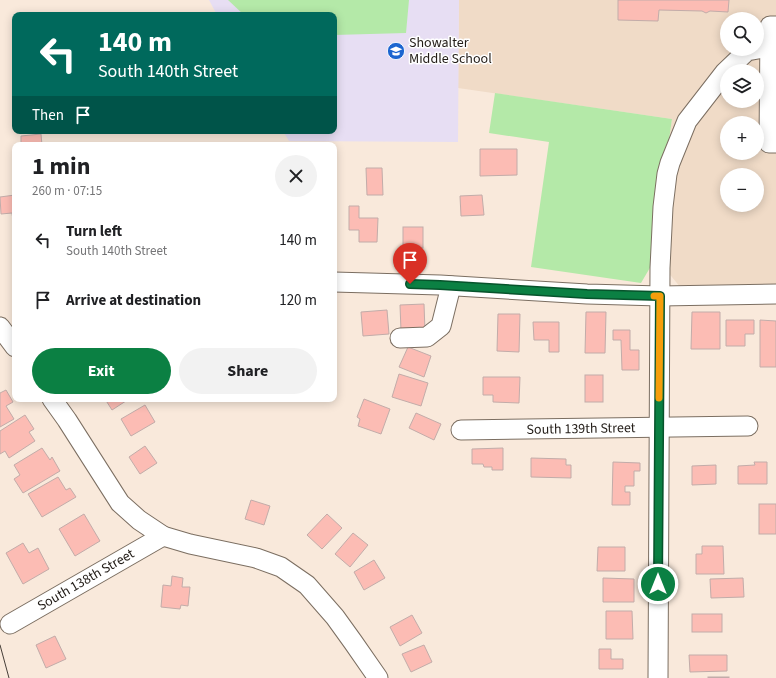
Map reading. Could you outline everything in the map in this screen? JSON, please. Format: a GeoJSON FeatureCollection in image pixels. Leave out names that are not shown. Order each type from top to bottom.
{"type":"FeatureCollection","features":[{"type":"Feature","properties":{"kind":"street"},"geometry":{"type":"LineString","coordinates":[[776,26],[770,26],[769,47],[769,143],[776,143]]}},
{"type":"Feature","properties":{"kind":"street"},"geometry":{"type":"LineString","coordinates":[[658,678],[660,296],[662,207],[667,174],[687,121],[724,72],[747,51],[769,47]]}},
{"type":"Feature","properties":{"kind":"street"},"geometry":{"type":"LineString","coordinates":[[337,282],[660,296],[776,294]]}},
{"type":"Feature","properties":{"kind":"street"},"geometry":{"type":"LineString","coordinates":[[400,338],[427,337],[441,326],[451,286]]}},
{"type":"Feature","properties":{"kind":"street"},"geometry":{"type":"LineString","coordinates":[[0,327],[12,343]]}},
{"type":"Feature","properties":{"kind":"street"},"geometry":{"type":"LineString","coordinates":[[54,402],[120,503],[139,520],[163,536],[190,544],[256,558],[282,567],[307,585],[335,617],[378,678]]}},
{"type":"Feature","properties":{"kind":"street","name":"South 139th Street"},"geometry":{"type":"LineString","coordinates":[[461,430],[748,426]]}},
{"type":"Feature","properties":{"kind":"street","name":"South 138th Street"},"geometry":{"type":"LineString","coordinates":[[10,624],[163,536]]}},
{"type":"Feature","properties":{"kind":"shaded area","name":"Showalter Middle School"},"geometry":{"type":"Polygon","coordinates":[[[209,0],[459,0],[458,142],[289,141],[285,134],[337,134],[337,12],[215,12],[209,0]]]}},
{"type":"Feature","properties":{"kind":"shaded area"},"geometry":{"type":"Polygon","coordinates":[[[459,0],[776,0],[776,287],[681,288],[667,271],[651,266],[672,119],[458,88],[459,0]]]}},
{"type":"Feature","properties":{"kind":"green space"},"geometry":{"type":"Polygon","coordinates":[[[228,0],[409,0],[406,33],[337,35],[337,12],[241,12],[228,0]]]}},
{"type":"Feature","properties":{"kind":"green space"},"geometry":{"type":"Polygon","coordinates":[[[495,93],[672,119],[651,266],[641,283],[531,267],[549,142],[489,133],[495,93]]]}},
{"type":"Feature","properties":{"kind":"building"},"geometry":{"type":"Polygon","coordinates":[[[618,0],[729,0],[728,12],[710,11],[706,13],[702,11],[659,10],[658,21],[618,20],[618,0]]]}},
{"type":"Feature","properties":{"kind":"building"},"geometry":{"type":"Polygon","coordinates":[[[41,134],[42,142],[21,142],[21,136],[41,134]]]}},
{"type":"Feature","properties":{"kind":"building"},"geometry":{"type":"Polygon","coordinates":[[[480,149],[517,149],[517,175],[480,176],[480,149]]]}},
{"type":"Feature","properties":{"kind":"building"},"geometry":{"type":"Polygon","coordinates":[[[366,168],[382,168],[383,195],[367,195],[366,168]]]}},
{"type":"Feature","properties":{"kind":"building"},"geometry":{"type":"Polygon","coordinates":[[[12,195],[12,213],[1,214],[0,197],[12,195]]]}},
{"type":"Feature","properties":{"kind":"building"},"geometry":{"type":"Polygon","coordinates":[[[482,195],[484,215],[461,216],[460,196],[482,195]]]}},
{"type":"Feature","properties":{"kind":"building"},"geometry":{"type":"Polygon","coordinates":[[[349,206],[359,206],[359,218],[378,218],[377,242],[359,242],[359,230],[349,230],[349,206]]]}},
{"type":"Feature","properties":{"kind":"building"},"geometry":{"type":"Polygon","coordinates":[[[403,227],[423,227],[423,248],[403,248],[403,227]]]}},
{"type":"Feature","properties":{"kind":"building"},"geometry":{"type":"Polygon","coordinates":[[[424,304],[425,331],[401,331],[400,305],[424,304]]]}},
{"type":"Feature","properties":{"kind":"building"},"geometry":{"type":"Polygon","coordinates":[[[387,310],[389,334],[363,336],[361,312],[387,310]]]}},
{"type":"Feature","properties":{"kind":"building"},"geometry":{"type":"Polygon","coordinates":[[[586,312],[606,312],[605,353],[585,353],[586,312]]]}},
{"type":"Feature","properties":{"kind":"building"},"geometry":{"type":"Polygon","coordinates":[[[692,312],[720,312],[720,349],[691,349],[692,312]]]}},
{"type":"Feature","properties":{"kind":"building"},"geometry":{"type":"Polygon","coordinates":[[[498,314],[520,314],[519,352],[497,351],[498,314]]]}},
{"type":"Feature","properties":{"kind":"building"},"geometry":{"type":"Polygon","coordinates":[[[726,320],[754,320],[754,334],[745,334],[745,346],[726,346],[726,320]]]}},
{"type":"Feature","properties":{"kind":"building"},"geometry":{"type":"Polygon","coordinates":[[[760,320],[776,321],[776,367],[760,367],[760,320]]]}},
{"type":"Feature","properties":{"kind":"building"},"geometry":{"type":"Polygon","coordinates":[[[533,322],[559,322],[559,352],[549,352],[549,340],[534,340],[533,322]]]}},
{"type":"Feature","properties":{"kind":"building"},"geometry":{"type":"Polygon","coordinates":[[[613,330],[630,330],[630,350],[639,350],[639,370],[622,370],[621,340],[613,340],[613,330]]]}},
{"type":"Feature","properties":{"kind":"building"},"geometry":{"type":"Polygon","coordinates":[[[408,347],[431,356],[424,377],[399,367],[408,347]]]}},
{"type":"Feature","properties":{"kind":"building"},"geometry":{"type":"Polygon","coordinates":[[[399,374],[428,383],[421,406],[392,397],[399,374]]]}},
{"type":"Feature","properties":{"kind":"building"},"geometry":{"type":"Polygon","coordinates":[[[585,375],[603,375],[603,402],[585,402],[585,375]]]}},
{"type":"Feature","properties":{"kind":"building"},"geometry":{"type":"Polygon","coordinates":[[[483,377],[520,377],[519,403],[493,402],[493,395],[483,395],[483,377]]]}},
{"type":"Feature","properties":{"kind":"building"},"geometry":{"type":"Polygon","coordinates":[[[6,390],[13,402],[6,406],[14,419],[0,427],[0,393],[6,390]]]}},
{"type":"Feature","properties":{"kind":"building"},"geometry":{"type":"Polygon","coordinates":[[[364,399],[390,409],[381,434],[358,426],[360,419],[357,417],[364,399]]]}},
{"type":"Feature","properties":{"kind":"building"},"geometry":{"type":"Polygon","coordinates":[[[107,402],[124,402],[112,410],[107,402]]]}},
{"type":"Feature","properties":{"kind":"building"},"geometry":{"type":"Polygon","coordinates":[[[145,405],[155,422],[131,436],[121,419],[145,405]]]}},
{"type":"Feature","properties":{"kind":"building"},"geometry":{"type":"Polygon","coordinates":[[[416,413],[441,424],[434,440],[409,428],[416,413]]]}},
{"type":"Feature","properties":{"kind":"building"},"geometry":{"type":"Polygon","coordinates":[[[25,415],[34,429],[29,432],[35,441],[9,458],[5,451],[0,454],[0,431],[25,415]]]}},
{"type":"Feature","properties":{"kind":"building"},"geometry":{"type":"Polygon","coordinates":[[[145,446],[157,463],[140,474],[129,457],[145,446]]]}},
{"type":"Feature","properties":{"kind":"building"},"geometry":{"type":"Polygon","coordinates":[[[42,448],[50,460],[52,457],[60,471],[23,493],[14,479],[20,475],[14,465],[42,448]]]}},
{"type":"Feature","properties":{"kind":"building"},"geometry":{"type":"Polygon","coordinates":[[[503,448],[503,470],[492,470],[492,467],[484,467],[483,464],[472,464],[472,449],[503,448]]]}},
{"type":"Feature","properties":{"kind":"building"},"geometry":{"type":"Polygon","coordinates":[[[531,458],[566,459],[566,465],[571,465],[571,478],[531,477],[531,458]]]}},
{"type":"Feature","properties":{"kind":"building"},"geometry":{"type":"Polygon","coordinates":[[[613,462],[640,463],[640,471],[634,471],[634,486],[625,486],[625,492],[630,492],[630,505],[612,505],[613,462]]]}},
{"type":"Feature","properties":{"kind":"building"},"geometry":{"type":"Polygon","coordinates":[[[754,462],[767,462],[767,484],[738,484],[738,466],[755,465],[754,462]]]}},
{"type":"Feature","properties":{"kind":"building"},"geometry":{"type":"Polygon","coordinates":[[[716,465],[716,484],[692,485],[692,466],[716,465]]]}},
{"type":"Feature","properties":{"kind":"building"},"geometry":{"type":"Polygon","coordinates":[[[58,477],[66,490],[70,488],[76,497],[42,517],[28,494],[58,477]]]}},
{"type":"Feature","properties":{"kind":"building"},"geometry":{"type":"Polygon","coordinates":[[[251,500],[270,506],[264,525],[245,519],[251,500]]]}},
{"type":"Feature","properties":{"kind":"building"},"geometry":{"type":"Polygon","coordinates":[[[759,504],[776,504],[776,534],[759,534],[759,504]]]}},
{"type":"Feature","properties":{"kind":"building"},"geometry":{"type":"Polygon","coordinates":[[[84,514],[100,541],[75,556],[59,529],[84,514]]]}},
{"type":"Feature","properties":{"kind":"building"},"geometry":{"type":"Polygon","coordinates":[[[327,514],[342,528],[322,549],[307,535],[327,514]]]}},
{"type":"Feature","properties":{"kind":"building"},"geometry":{"type":"Polygon","coordinates":[[[353,533],[368,545],[350,567],[335,554],[353,533]]]}},
{"type":"Feature","properties":{"kind":"building"},"geometry":{"type":"Polygon","coordinates":[[[23,543],[29,553],[38,548],[49,569],[23,584],[6,553],[23,543]]]}},
{"type":"Feature","properties":{"kind":"building"},"geometry":{"type":"Polygon","coordinates":[[[702,546],[723,546],[724,574],[696,574],[696,554],[702,554],[702,546]]]}},
{"type":"Feature","properties":{"kind":"building"},"geometry":{"type":"Polygon","coordinates":[[[598,547],[625,547],[625,571],[597,571],[598,547]]]}},
{"type":"Feature","properties":{"kind":"building"},"geometry":{"type":"Polygon","coordinates":[[[374,560],[385,578],[364,590],[354,572],[374,560]]]}},
{"type":"Feature","properties":{"kind":"building"},"geometry":{"type":"Polygon","coordinates":[[[172,576],[183,578],[182,587],[190,587],[188,606],[181,605],[180,609],[161,607],[163,585],[171,586],[172,576]]]}},
{"type":"Feature","properties":{"kind":"building"},"geometry":{"type":"Polygon","coordinates":[[[603,578],[634,579],[634,602],[603,602],[603,578]]]}},
{"type":"Feature","properties":{"kind":"building"},"geometry":{"type":"Polygon","coordinates":[[[743,578],[744,597],[711,598],[710,579],[743,578]]]}},
{"type":"Feature","properties":{"kind":"building"},"geometry":{"type":"Polygon","coordinates":[[[606,611],[632,611],[633,639],[606,639],[606,611]]]}},
{"type":"Feature","properties":{"kind":"building"},"geometry":{"type":"Polygon","coordinates":[[[692,614],[722,614],[722,632],[692,632],[692,614]]]}},
{"type":"Feature","properties":{"kind":"building"},"geometry":{"type":"Polygon","coordinates":[[[412,615],[422,633],[400,646],[390,627],[412,615]]]}},
{"type":"Feature","properties":{"kind":"building"},"geometry":{"type":"Polygon","coordinates":[[[55,636],[66,659],[46,668],[36,645],[55,636]]]}},
{"type":"Feature","properties":{"kind":"building"},"geometry":{"type":"Polygon","coordinates":[[[424,645],[432,662],[411,672],[402,654],[424,645]]]}},
{"type":"Feature","properties":{"kind":"building"},"geometry":{"type":"Polygon","coordinates":[[[599,649],[611,649],[611,659],[623,659],[623,669],[599,669],[599,649]]]}},
{"type":"Feature","properties":{"kind":"building"},"geometry":{"type":"Polygon","coordinates":[[[689,655],[727,655],[727,671],[690,672],[689,655]]]}},
{"type":"Feature","properties":{"kind":"building"},"geometry":{"type":"Polygon","coordinates":[[[729,677],[729,678],[708,678],[729,677]]]}},
{"type":"Feature","properties":{"kind":"tram line"},"geometry":{"type":"LineString","coordinates":[[0,645],[9,678]]}},
{"type":"Feature","properties":{"kind":"slow traffic"},"geometry":{"type":"LineString","coordinates":[[654,296],[660,296],[659,398]]}},
{"type":"Feature","properties":{"kind":"place","name":"Showalter Middle School"},"geometry":{"type":"Point","coordinates":[396,51]}},
{"type":"Feature","properties":{"kind":"route"},"geometry":{"type":"LineString","coordinates":[[410,284],[587,294],[660,296],[658,584]]}}]}
